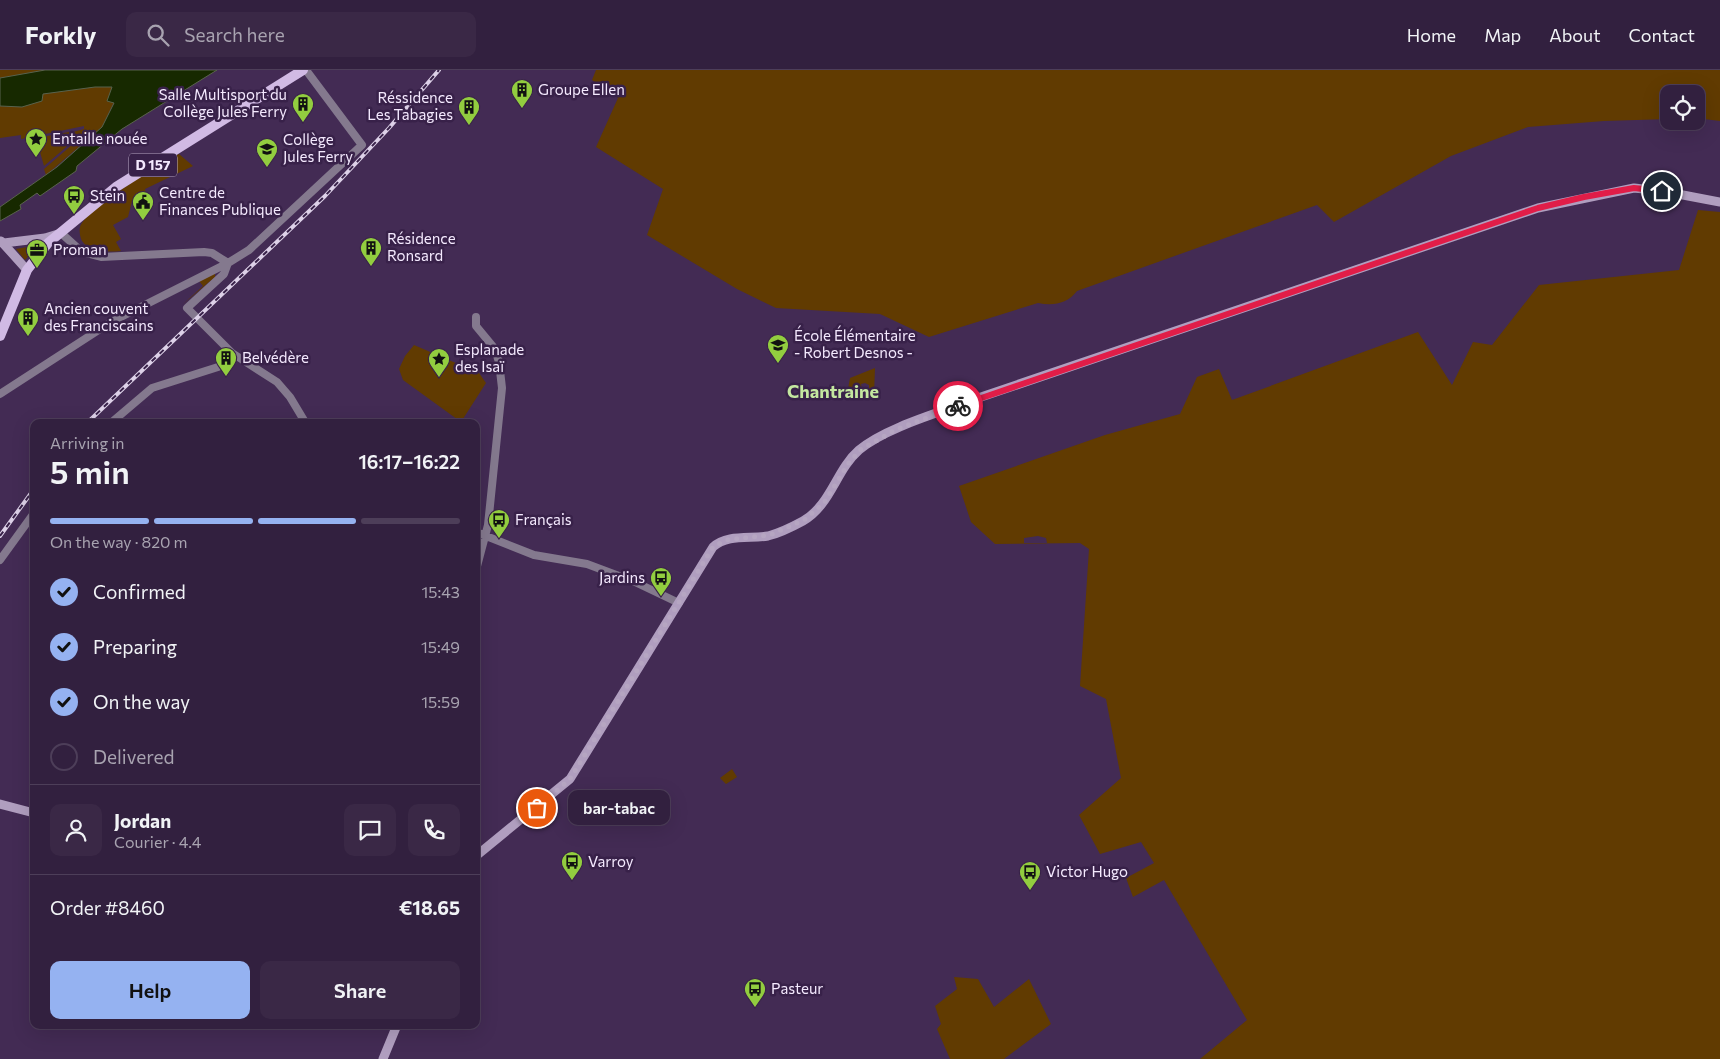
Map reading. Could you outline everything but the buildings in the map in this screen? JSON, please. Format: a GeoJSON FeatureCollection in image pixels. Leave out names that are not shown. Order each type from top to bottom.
{"type":"FeatureCollection","features":[{"type":"Feature","properties":{"kind":"main road","name":"D 157"},"geometry":{"type":"LineString","coordinates":[[2,241],[45,238],[60,233],[116,187],[305,70]]}},
{"type":"Feature","properties":{"kind":"main road"},"geometry":{"type":"LineString","coordinates":[[480,853],[570,779],[708,553],[717,544],[726,540],[770,535],[804,520],[824,503],[848,464],[860,450],[895,430],[981,397],[1538,208],[1634,188],[1662,191],[1720,202]]}},
{"type":"Feature","properties":{"kind":"main road"},"geometry":{"type":"LineString","coordinates":[[0,336],[27,270],[37,254],[60,233]]}},
{"type":"Feature","properties":{"kind":"main road"},"geometry":{"type":"LineString","coordinates":[[2,241],[27,270]]}},
{"type":"Feature","properties":{"kind":"main road"},"geometry":{"type":"LineString","coordinates":[[0,804],[30,812]]}},
{"type":"Feature","properties":{"kind":"main road"},"geometry":{"type":"LineString","coordinates":[[383,1059],[395,1029]]}},
{"type":"Feature","properties":{"kind":"street"},"geometry":{"type":"LineString","coordinates":[[0,394],[111,322],[228,263],[262,239],[362,145],[305,70]]}},
{"type":"Feature","properties":{"kind":"street"},"geometry":{"type":"LineString","coordinates":[[60,233],[82,252],[101,258],[204,252],[212,253],[228,263]]}},
{"type":"Feature","properties":{"kind":"street"},"geometry":{"type":"LineString","coordinates":[[204,252],[211,258],[213,269],[219,273],[218,280]]}},
{"type":"Feature","properties":{"kind":"street"},"geometry":{"type":"LineString","coordinates":[[228,263],[224,274],[187,308],[232,353],[277,382],[290,397],[303,419]]}},
{"type":"Feature","properties":{"kind":"street"},"geometry":{"type":"LineString","coordinates":[[476,317],[476,326],[495,349],[502,382],[496,462],[488,526],[480,555]]}},
{"type":"Feature","properties":{"kind":"street"},"geometry":{"type":"LineString","coordinates":[[116,419],[152,388],[218,367],[224,364],[232,353]]}},
{"type":"Feature","properties":{"kind":"street"},"geometry":{"type":"LineString","coordinates":[[0,560],[30,518]]}},
{"type":"Feature","properties":{"kind":"street"},"geometry":{"type":"LineString","coordinates":[[480,534],[534,555],[587,564],[635,582],[679,602]]}},
{"type":"Feature","properties":{"kind":"shaded area"},"geometry":{"type":"Polygon","coordinates":[[[0,70],[45,70],[0,78],[0,70]]]}},
{"type":"Feature","properties":{"kind":"shaded area"},"geometry":{"type":"Polygon","coordinates":[[[45,70],[217,70],[122,129],[77,166],[76,171],[40,196],[37,193],[20,205],[21,209],[0,221],[0,207],[57,167],[102,127],[114,103],[107,101],[112,87],[95,87],[43,94],[42,101],[22,107],[0,106],[0,78],[45,70]]]}},
{"type":"Feature","properties":{"kind":"shaded area"},"geometry":{"type":"Polygon","coordinates":[[[596,70],[1720,70],[1720,121],[1705,119],[1705,85],[1660,85],[1660,119],[1604,121],[1528,127],[1451,156],[1334,222],[1317,205],[1077,291],[1069,299],[1059,303],[1038,303],[929,337],[880,314],[776,308],[737,289],[647,235],[663,189],[596,147],[618,98],[592,80],[596,70]]]}},
{"type":"Feature","properties":{"kind":"shaded area"},"geometry":{"type":"Polygon","coordinates":[[[95,87],[112,87],[108,101],[114,102],[102,127],[46,175],[44,169],[73,144],[73,132],[84,129],[84,126],[21,139],[21,135],[0,138],[0,106],[22,107],[43,94],[95,87]]]}},
{"type":"Feature","properties":{"kind":"shaded area"},"geometry":{"type":"Polygon","coordinates":[[[69,132],[71,143],[44,166],[36,138],[69,132]]]}},
{"type":"Feature","properties":{"kind":"shaded area"},"geometry":{"type":"Polygon","coordinates":[[[179,154],[193,166],[145,189],[148,206],[142,209],[143,204],[132,201],[128,217],[113,225],[121,239],[116,242],[121,251],[95,250],[82,241],[80,227],[85,219],[96,209],[109,198],[179,154]]]}},
{"type":"Feature","properties":{"kind":"shaded area"},"geometry":{"type":"Polygon","coordinates":[[[1698,210],[1720,212],[1720,1059],[1200,1059],[1247,1020],[1164,880],[1133,897],[1126,878],[1154,863],[1141,842],[1100,854],[1079,815],[1121,778],[1106,699],[1080,686],[1089,549],[1080,543],[995,544],[971,522],[959,486],[1105,435],[1180,414],[1197,377],[1219,369],[1232,400],[1418,332],[1452,385],[1473,342],[1492,345],[1539,285],[1679,270],[1698,210]],[[1038,536],[1024,538],[1024,543],[1047,543],[1046,538],[1038,536]]]}},
{"type":"Feature","properties":{"kind":"shaded area"},"geometry":{"type":"Polygon","coordinates":[[[33,246],[35,249],[25,260],[16,249],[33,246]]]}},
{"type":"Feature","properties":{"kind":"shaded area"},"geometry":{"type":"Polygon","coordinates":[[[215,273],[215,277],[182,305],[203,286],[199,281],[215,273]]]}},
{"type":"Feature","properties":{"kind":"shaded area"},"geometry":{"type":"Polygon","coordinates":[[[414,345],[479,373],[486,383],[463,419],[457,419],[403,380],[399,369],[405,356],[414,345]]]}},
{"type":"Feature","properties":{"kind":"shaded area"},"geometry":{"type":"Polygon","coordinates":[[[875,368],[874,394],[869,391],[869,385],[865,383],[861,384],[862,388],[859,393],[848,389],[850,378],[875,368]]]}},
{"type":"Feature","properties":{"kind":"shaded area"},"geometry":{"type":"Polygon","coordinates":[[[732,769],[737,777],[726,784],[720,778],[732,769]]]}},
{"type":"Feature","properties":{"kind":"shaded area"},"geometry":{"type":"Polygon","coordinates":[[[954,977],[978,979],[994,1007],[1029,979],[1051,1024],[1004,1059],[950,1059],[937,1029],[941,1024],[935,1006],[957,989],[954,977]]]}},
{"type":"Feature","properties":{"kind":"railway"},"geometry":{"type":"LineString","coordinates":[[91,419],[325,196],[389,128],[439,70]]}},
{"type":"Feature","properties":{"kind":"railway"},"geometry":{"type":"LineString","coordinates":[[0,536],[30,495]]}},
{"type":"Feature","properties":{"kind":"way so far"},"geometry":{"type":"LineString","coordinates":[[537,808],[570,779],[713,547],[726,540],[758,537],[781,532],[804,520],[824,503],[833,486],[860,450],[895,430],[958,406]]}},
{"type":"Feature","properties":{"kind":"place","name":"Groupe Ellen"},"geometry":{"type":"Point","coordinates":[522,109]}},
{"type":"Feature","properties":{"kind":"place","name":"Salle Multisport du Collège Jules Ferry"},"geometry":{"type":"Point","coordinates":[303,123]}},
{"type":"Feature","properties":{"kind":"place","name":"Réssidence Les Tabagies"},"geometry":{"type":"Point","coordinates":[469,126]}},
{"type":"Feature","properties":{"kind":"place","name":"Entaille nouée"},"geometry":{"type":"Point","coordinates":[36,158]}},
{"type":"Feature","properties":{"kind":"place","name":"Collège Jules Ferry"},"geometry":{"type":"Point","coordinates":[267,168]}},
{"type":"Feature","properties":{"kind":"place","name":"Stein"},"geometry":{"type":"Point","coordinates":[74,215]}},
{"type":"Feature","properties":{"kind":"place","name":"Centre de Finances Publique"},"geometry":{"type":"Point","coordinates":[143,221]}},
{"type":"Feature","properties":{"kind":"place","name":"Résidence Ronsard"},"geometry":{"type":"Point","coordinates":[371,267]}},
{"type":"Feature","properties":{"kind":"place","name":"Proman"},"geometry":{"type":"Point","coordinates":[37,269]}},
{"type":"Feature","properties":{"kind":"place","name":"Ancien couvent des Franciscains"},"geometry":{"type":"Point","coordinates":[28,337]}},
{"type":"Feature","properties":{"kind":"place","name":"École Élémentaire - Robert Desnos -"},"geometry":{"type":"Point","coordinates":[778,364]}},
{"type":"Feature","properties":{"kind":"place","name":"Belvédère"},"geometry":{"type":"Point","coordinates":[226,377]}},
{"type":"Feature","properties":{"kind":"place","name":"Esplanade des Isaï"},"geometry":{"type":"Point","coordinates":[439,378]}},
{"type":"Feature","properties":{"kind":"place","name":"Français"},"geometry":{"type":"Point","coordinates":[499,539]}},
{"type":"Feature","properties":{"kind":"place","name":"Jardins"},"geometry":{"type":"Point","coordinates":[661,597]}},
{"type":"Feature","properties":{"kind":"place","name":"bar-tabac"},"geometry":{"type":"Point","coordinates":[537,808]}},
{"type":"Feature","properties":{"kind":"place","name":"Varroy"},"geometry":{"type":"Point","coordinates":[572,881]}},
{"type":"Feature","properties":{"kind":"place","name":"Victor Hugo"},"geometry":{"type":"Point","coordinates":[1030,891]}},
{"type":"Feature","properties":{"kind":"place","name":"Pasteur"},"geometry":{"type":"Point","coordinates":[755,1008]}},
{"type":"Feature","properties":{"kind":"district","name":"Chantraine"},"geometry":{"type":"Point","coordinates":[833,392]}},
{"type":"Feature","properties":{"kind":"route"},"geometry":{"type":"LineString","coordinates":[[958,406],[1438,240],[1538,208],[1634,188],[1662,191]]}}]}
